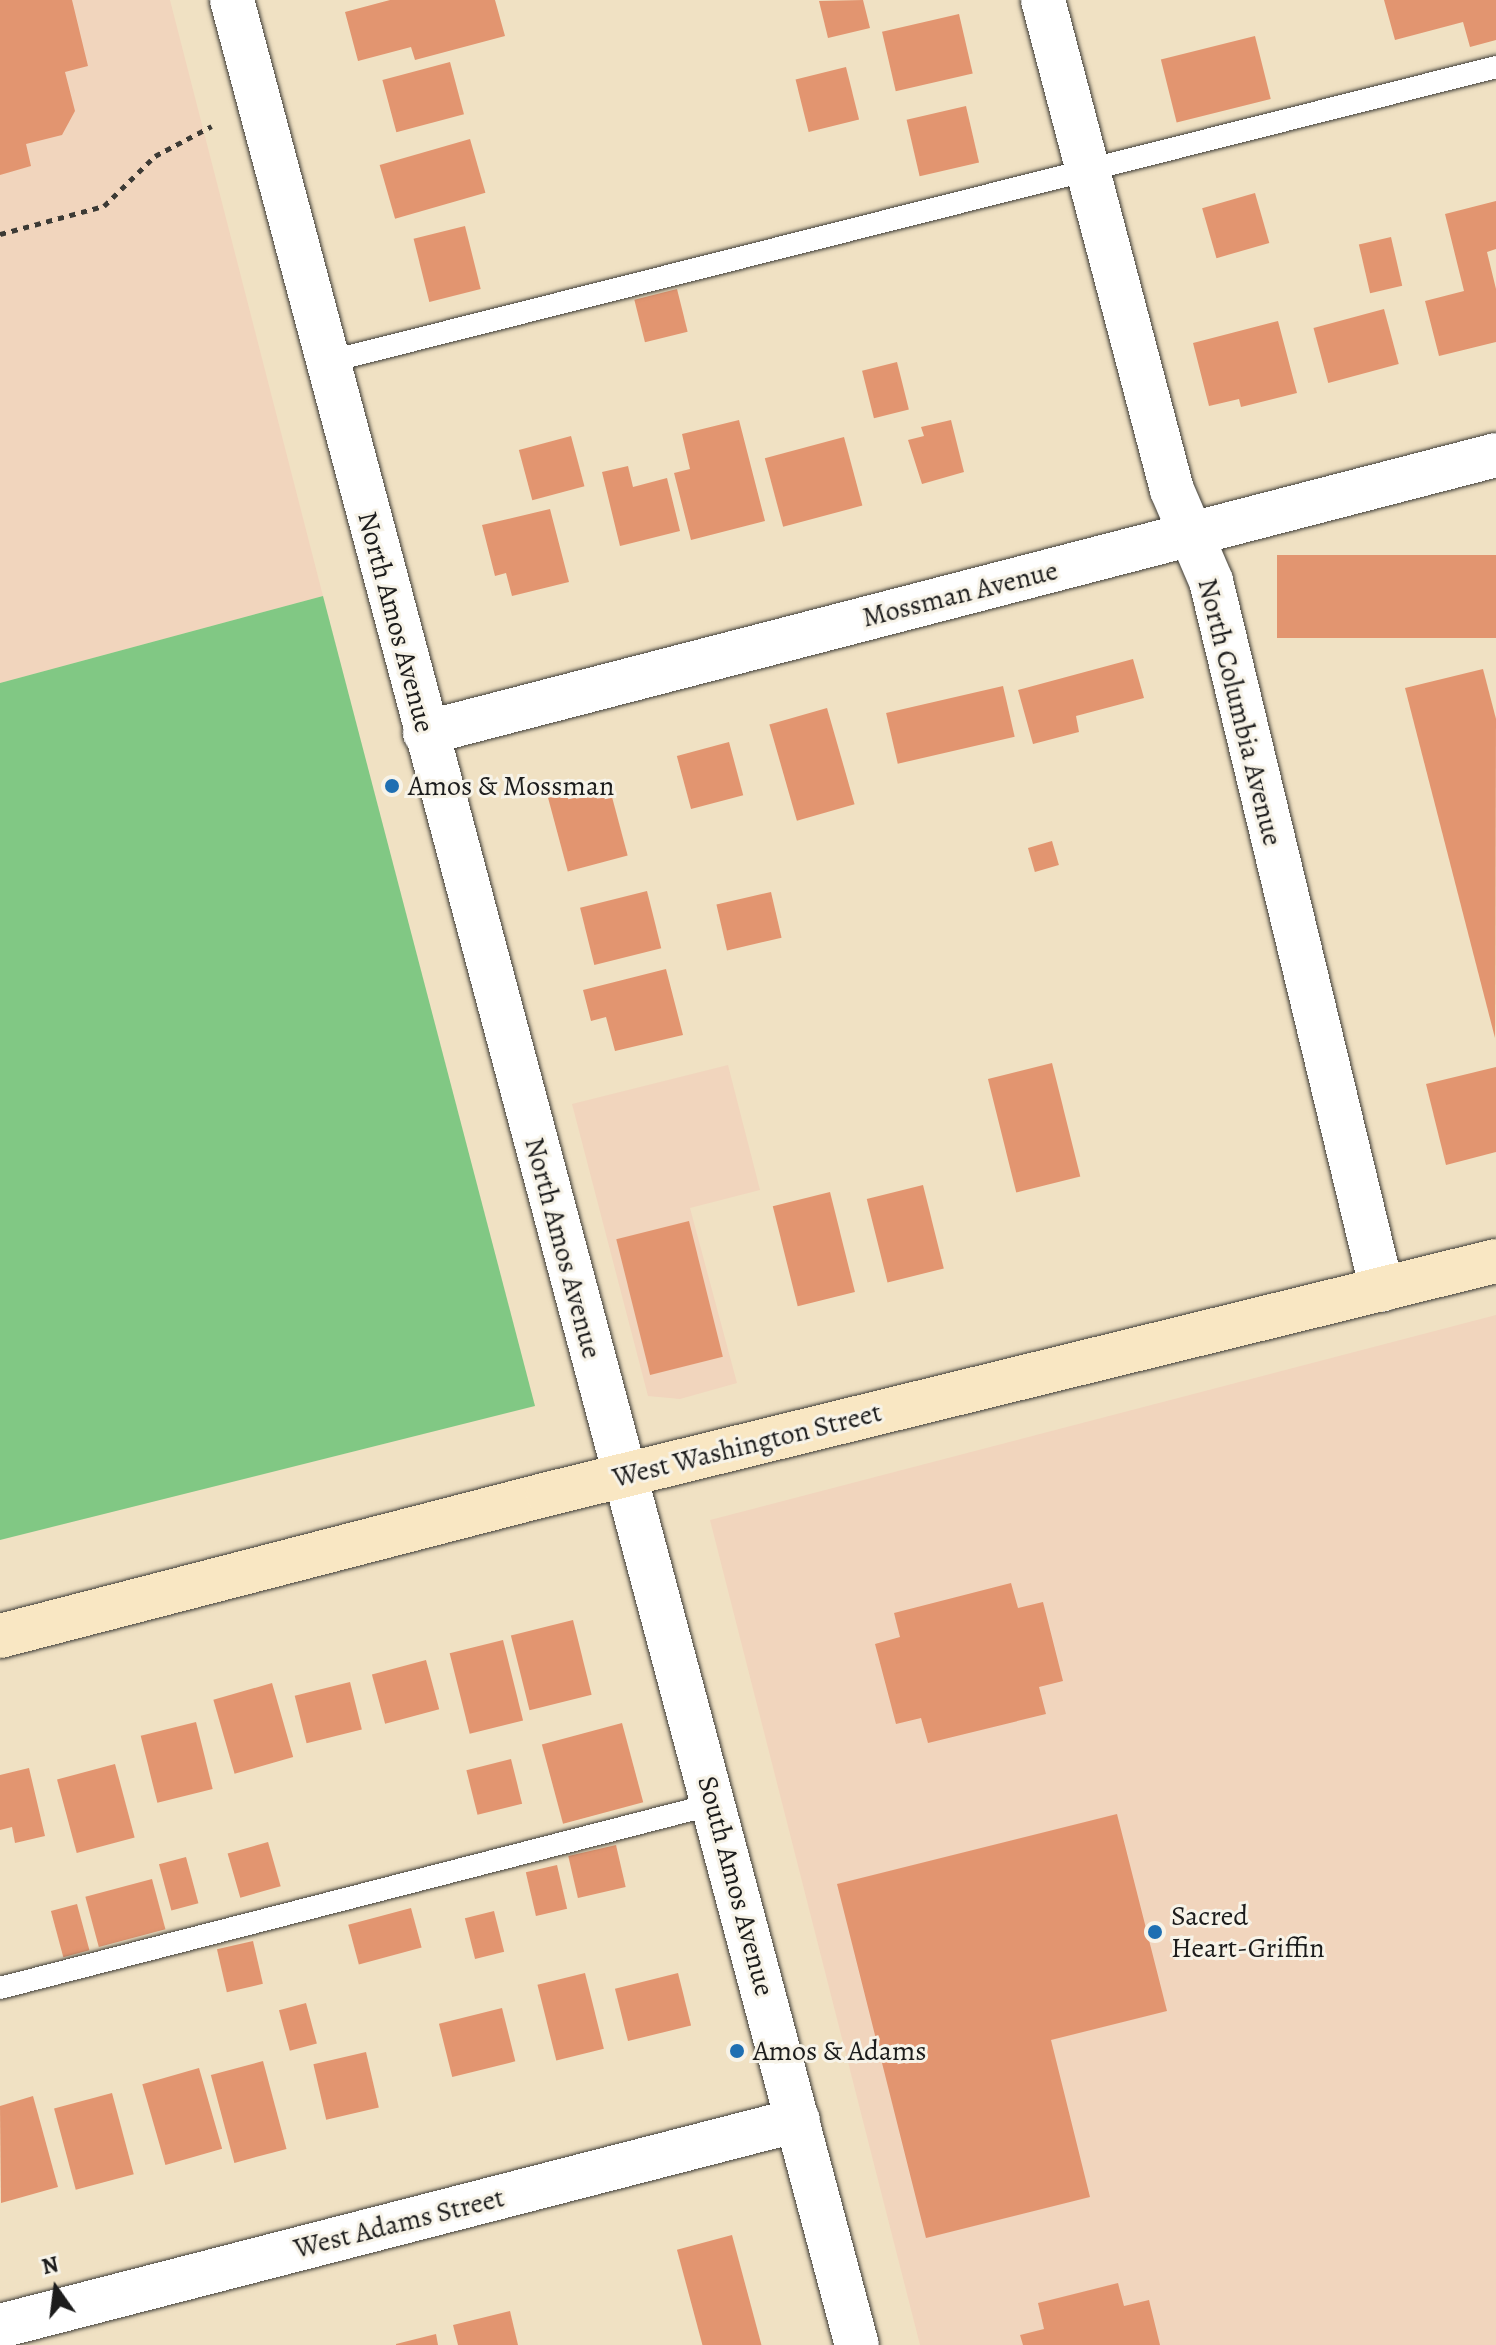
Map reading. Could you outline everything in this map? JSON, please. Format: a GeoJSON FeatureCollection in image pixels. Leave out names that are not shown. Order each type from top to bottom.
{"type":"FeatureCollection","features":[{"type":"Feature","properties":{"kind":"street","name":"North Amos Avenue"},"geometry":{"type":"LineString","coordinates":[[232,0],[625,1475]]}},
{"type":"Feature","properties":{"kind":"street","name":"North Columbia Avenue"},"geometry":{"type":"LineString","coordinates":[[1043,0],[1085,167],[1187,537],[1211,581],[1382,1290]]}},
{"type":"Feature","properties":{"kind":"street","name":"Mossman Avenue"},"geometry":{"type":"LineString","coordinates":[[425,733],[1496,455]]}},
{"type":"Feature","properties":{"kind":"street","name":"West Washington Street"},"geometry":{"type":"LineString","coordinates":[[0,1636],[625,1475],[1496,1261]]}},
{"type":"Feature","properties":{"kind":"street","name":"South Amos Avenue"},"geometry":{"type":"LineString","coordinates":[[625,1475],[857,2345]]}},
{"type":"Feature","properties":{"kind":"street","name":"West Adams Street"},"geometry":{"type":"LineString","coordinates":[[0,2326],[798,2120]]}},
{"type":"Feature","properties":{"kind":"lane"},"geometry":{"type":"LineString","coordinates":[[327,362],[1085,167],[1496,67]]}},
{"type":"Feature","properties":{"kind":"lane"},"geometry":{"type":"LineString","coordinates":[[0,1988],[714,1804]]}},
{"type":"Feature","properties":{"kind":"path"},"geometry":{"type":"LineString","coordinates":[[0,234],[104,206],[155,156],[212,126]]}},
{"type":"Feature","properties":{"kind":"shaded area"},"geometry":{"type":"Polygon","coordinates":[[[0,0],[170,0],[323,596],[0,683],[0,0]]]}},
{"type":"Feature","properties":{"kind":"shaded area"},"geometry":{"type":"Polygon","coordinates":[[[728,1065],[760,1190],[690,1208],[737,1383],[680,1399],[648,1396],[572,1104],[728,1065]]]}},
{"type":"Feature","properties":{"kind":"shaded area","name":"Sacred Heart-Griffin"},"geometry":{"type":"Polygon","coordinates":[[[1496,1315],[1496,2345],[920,2345],[710,1520],[1496,1315]]]}},
{"type":"Feature","properties":{"kind":"green space"},"geometry":{"type":"Polygon","coordinates":[[[323,596],[535,1406],[0,1540],[0,683],[323,596]]]}},
{"type":"Feature","properties":{"kind":"building"},"geometry":{"type":"Polygon","coordinates":[[[0,0],[72,0],[88,66],[65,72],[75,111],[62,135],[26,144],[31,166],[0,175],[0,0]]]}},
{"type":"Feature","properties":{"kind":"building"},"geometry":{"type":"Polygon","coordinates":[[[390,0],[495,0],[505,36],[415,60],[411,47],[358,61],[345,12],[390,0]]]}},
{"type":"Feature","properties":{"kind":"building"},"geometry":{"type":"Polygon","coordinates":[[[863,0],[870,28],[828,38],[819,1],[863,0]]]}},
{"type":"Feature","properties":{"kind":"building"},"geometry":{"type":"Polygon","coordinates":[[[1384,0],[1496,0],[1496,40],[1470,47],[1463,22],[1395,40],[1384,0]]]}},
{"type":"Feature","properties":{"kind":"building"},"geometry":{"type":"Polygon","coordinates":[[[959,14],[973,73],[896,91],[882,32],[959,14]]]}},
{"type":"Feature","properties":{"kind":"building"},"geometry":{"type":"Polygon","coordinates":[[[1255,36],[1271,99],[1177,123],[1161,59],[1255,36]]]}},
{"type":"Feature","properties":{"kind":"building"},"geometry":{"type":"Polygon","coordinates":[[[450,62],[464,114],[396,132],[382,80],[450,62]]]}},
{"type":"Feature","properties":{"kind":"building"},"geometry":{"type":"Polygon","coordinates":[[[846,67],[859,119],[809,132],[796,80],[846,67]]]}},
{"type":"Feature","properties":{"kind":"building"},"geometry":{"type":"Polygon","coordinates":[[[966,106],[979,163],[920,176],[907,120],[966,106]]]}},
{"type":"Feature","properties":{"kind":"building"},"geometry":{"type":"Polygon","coordinates":[[[470,139],[485,193],[395,219],[380,165],[470,139]]]}},
{"type":"Feature","properties":{"kind":"building"},"geometry":{"type":"Polygon","coordinates":[[[1255,193],[1269,243],[1216,258],[1202,208],[1255,193]]]}},
{"type":"Feature","properties":{"kind":"building"},"geometry":{"type":"Polygon","coordinates":[[[1496,201],[1496,249],[1487,252],[1496,289],[1496,342],[1439,356],[1425,301],[1464,291],[1445,214],[1496,201]]]}},
{"type":"Feature","properties":{"kind":"building"},"geometry":{"type":"Polygon","coordinates":[[[465,226],[481,289],[429,302],[414,239],[465,226]]]}},
{"type":"Feature","properties":{"kind":"building"},"geometry":{"type":"Polygon","coordinates":[[[1391,237],[1402,286],[1370,293],[1359,244],[1391,237]]]}},
{"type":"Feature","properties":{"kind":"building"},"geometry":{"type":"Polygon","coordinates":[[[677,289],[688,332],[645,342],[634,300],[677,289]]]}},
{"type":"Feature","properties":{"kind":"building"},"geometry":{"type":"Polygon","coordinates":[[[1384,309],[1399,364],[1328,383],[1313,328],[1384,309]]]}},
{"type":"Feature","properties":{"kind":"building"},"geometry":{"type":"Polygon","coordinates":[[[1278,321],[1297,393],[1241,407],[1239,399],[1209,406],[1193,343],[1278,321]]]}},
{"type":"Feature","properties":{"kind":"building"},"geometry":{"type":"Polygon","coordinates":[[[897,362],[909,410],[874,418],[862,371],[897,362]]]}},
{"type":"Feature","properties":{"kind":"building"},"geometry":{"type":"Polygon","coordinates":[[[739,420],[765,521],[691,540],[674,473],[690,469],[682,434],[739,420]]]}},
{"type":"Feature","properties":{"kind":"building"},"geometry":{"type":"Polygon","coordinates":[[[951,420],[964,472],[922,484],[908,440],[924,436],[921,427],[951,420]]]}},
{"type":"Feature","properties":{"kind":"building"},"geometry":{"type":"Polygon","coordinates":[[[571,436],[584,486],[532,500],[519,450],[571,436]]]}},
{"type":"Feature","properties":{"kind":"building"},"geometry":{"type":"Polygon","coordinates":[[[844,437],[862,506],[783,527],[765,458],[844,437]]]}},
{"type":"Feature","properties":{"kind":"building"},"geometry":{"type":"Polygon","coordinates":[[[628,466],[633,487],[667,478],[680,531],[620,546],[602,472],[628,466]]]}},
{"type":"Feature","properties":{"kind":"building"},"geometry":{"type":"Polygon","coordinates":[[[550,509],[569,582],[512,596],[506,573],[495,576],[482,525],[550,509]]]}},
{"type":"Feature","properties":{"kind":"building"},"geometry":{"type":"Polygon","coordinates":[[[1277,555],[1496,555],[1496,638],[1277,638],[1277,555]]]}},
{"type":"Feature","properties":{"kind":"building"},"geometry":{"type":"Polygon","coordinates":[[[1133,659],[1144,698],[1076,716],[1079,732],[1033,744],[1018,690],[1133,659]]]}},
{"type":"Feature","properties":{"kind":"building"},"geometry":{"type":"Polygon","coordinates":[[[1483,669],[1496,719],[1495,1038],[1405,688],[1483,669]]]}},
{"type":"Feature","properties":{"kind":"building"},"geometry":{"type":"Polygon","coordinates":[[[1003,686],[1015,737],[898,764],[886,713],[1003,686]]]}},
{"type":"Feature","properties":{"kind":"building"},"geometry":{"type":"Polygon","coordinates":[[[827,708],[855,804],[797,821],[769,725],[827,708]]]}},
{"type":"Feature","properties":{"kind":"building"},"geometry":{"type":"Polygon","coordinates":[[[729,742],[743,795],[691,809],[677,756],[729,742]]]}},
{"type":"Feature","properties":{"kind":"building"},"geometry":{"type":"Polygon","coordinates":[[[608,782],[628,855],[568,871],[548,798],[608,782]]]}},
{"type":"Feature","properties":{"kind":"building"},"geometry":{"type":"Polygon","coordinates":[[[1052,841],[1059,865],[1035,872],[1028,848],[1052,841]]]}},
{"type":"Feature","properties":{"kind":"building"},"geometry":{"type":"Polygon","coordinates":[[[647,891],[661,948],[594,965],[580,908],[647,891]]]}},
{"type":"Feature","properties":{"kind":"building"},"geometry":{"type":"Polygon","coordinates":[[[771,892],[782,938],[727,950],[716,905],[771,892]]]}},
{"type":"Feature","properties":{"kind":"building"},"geometry":{"type":"Polygon","coordinates":[[[666,969],[683,1035],[615,1051],[606,1017],[591,1021],[583,990],[666,969]]]}},
{"type":"Feature","properties":{"kind":"building"},"geometry":{"type":"Polygon","coordinates":[[[1052,1063],[1080,1177],[1016,1192],[988,1079],[1052,1063]]]}},
{"type":"Feature","properties":{"kind":"building"},"geometry":{"type":"Polygon","coordinates":[[[1496,1067],[1496,1152],[1446,1165],[1426,1084],[1496,1067]]]}},
{"type":"Feature","properties":{"kind":"building"},"geometry":{"type":"Polygon","coordinates":[[[923,1185],[944,1268],[888,1282],[867,1199],[923,1185]]]}},
{"type":"Feature","properties":{"kind":"building"},"geometry":{"type":"Polygon","coordinates":[[[830,1192],[855,1292],[798,1306],[773,1206],[830,1192]]]}},
{"type":"Feature","properties":{"kind":"building"},"geometry":{"type":"Polygon","coordinates":[[[689,1221],[723,1357],[650,1375],[616,1239],[689,1221]]]}},
{"type":"Feature","properties":{"kind":"building"},"geometry":{"type":"Polygon","coordinates":[[[1011,1583],[1018,1608],[1043,1602],[1063,1681],[1039,1687],[1046,1714],[928,1743],[921,1718],[896,1724],[875,1644],[900,1637],[894,1613],[1011,1583]]]}},
{"type":"Feature","properties":{"kind":"building"},"geometry":{"type":"Polygon","coordinates":[[[573,1620],[592,1695],[530,1710],[511,1635],[573,1620]]]}},
{"type":"Feature","properties":{"kind":"building"},"geometry":{"type":"Polygon","coordinates":[[[503,1640],[523,1721],[470,1734],[450,1653],[503,1640]]]}},
{"type":"Feature","properties":{"kind":"building"},"geometry":{"type":"Polygon","coordinates":[[[426,1660],[439,1709],[385,1724],[372,1674],[426,1660]]]}},
{"type":"Feature","properties":{"kind":"building"},"geometry":{"type":"Polygon","coordinates":[[[350,1682],[362,1730],[307,1743],[295,1696],[350,1682]]]}},
{"type":"Feature","properties":{"kind":"building"},"geometry":{"type":"Polygon","coordinates":[[[272,1683],[293,1757],[235,1774],[213,1700],[272,1683]]]}},
{"type":"Feature","properties":{"kind":"building"},"geometry":{"type":"Polygon","coordinates":[[[196,1722],[213,1789],[157,1803],[141,1736],[196,1722]]]}},
{"type":"Feature","properties":{"kind":"building"},"geometry":{"type":"Polygon","coordinates":[[[622,1723],[643,1802],[563,1824],[542,1744],[622,1723]]]}},
{"type":"Feature","properties":{"kind":"building"},"geometry":{"type":"Polygon","coordinates":[[[511,1759],[522,1804],[477,1815],[466,1770],[511,1759]]]}},
{"type":"Feature","properties":{"kind":"building"},"geometry":{"type":"Polygon","coordinates":[[[115,1764],[135,1837],[77,1853],[57,1780],[115,1764]]]}},
{"type":"Feature","properties":{"kind":"building"},"geometry":{"type":"Polygon","coordinates":[[[29,1768],[45,1836],[15,1843],[12,1827],[0,1830],[0,1775],[29,1768]]]}},
{"type":"Feature","properties":{"kind":"building"},"geometry":{"type":"Polygon","coordinates":[[[1117,1814],[1167,2011],[1051,2040],[1090,2197],[926,2238],[837,1884],[1117,1814]]]}},
{"type":"Feature","properties":{"kind":"building"},"geometry":{"type":"Polygon","coordinates":[[[268,1842],[281,1886],[240,1898],[228,1854],[268,1842]]]}},
{"type":"Feature","properties":{"kind":"building"},"geometry":{"type":"Polygon","coordinates":[[[616,1845],[626,1887],[578,1898],[568,1856],[616,1845]]]}},
{"type":"Feature","properties":{"kind":"building"},"geometry":{"type":"Polygon","coordinates":[[[186,1857],[198,1903],[171,1911],[159,1864],[186,1857]]]}},
{"type":"Feature","properties":{"kind":"building"},"geometry":{"type":"Polygon","coordinates":[[[557,1865],[567,1909],[536,1916],[526,1872],[557,1865]]]}},
{"type":"Feature","properties":{"kind":"building"},"geometry":{"type":"Polygon","coordinates":[[[152,1879],[165,1929],[99,1947],[85,1897],[152,1879]]]}},
{"type":"Feature","properties":{"kind":"building"},"geometry":{"type":"Polygon","coordinates":[[[77,1904],[89,1950],[63,1957],[51,1911],[77,1904]]]}},
{"type":"Feature","properties":{"kind":"building"},"geometry":{"type":"Polygon","coordinates":[[[411,1908],[422,1948],[359,1964],[348,1925],[411,1908]]]}},
{"type":"Feature","properties":{"kind":"building"},"geometry":{"type":"Polygon","coordinates":[[[494,1911],[504,1952],[475,1959],[465,1918],[494,1911]]]}},
{"type":"Feature","properties":{"kind":"building"},"geometry":{"type":"Polygon","coordinates":[[[253,1941],[263,1984],[227,1992],[217,1949],[253,1941]]]}},
{"type":"Feature","properties":{"kind":"building"},"geometry":{"type":"Polygon","coordinates":[[[585,1973],[604,2049],[556,2061],[537,1985],[585,1973]]]}},
{"type":"Feature","properties":{"kind":"building"},"geometry":{"type":"Polygon","coordinates":[[[678,1973],[691,2025],[628,2041],[615,1989],[678,1973]]]}},
{"type":"Feature","properties":{"kind":"building"},"geometry":{"type":"Polygon","coordinates":[[[306,2003],[317,2044],[290,2051],[279,2010],[306,2003]]]}},
{"type":"Feature","properties":{"kind":"building"},"geometry":{"type":"Polygon","coordinates":[[[502,2008],[515,2061],[452,2077],[439,2024],[502,2008]]]}},
{"type":"Feature","properties":{"kind":"building"},"geometry":{"type":"Polygon","coordinates":[[[366,2052],[379,2108],[326,2120],[313,2064],[366,2052]]]}},
{"type":"Feature","properties":{"kind":"building"},"geometry":{"type":"Polygon","coordinates":[[[263,2061],[287,2149],[234,2163],[211,2075],[263,2061]]]}},
{"type":"Feature","properties":{"kind":"building"},"geometry":{"type":"Polygon","coordinates":[[[199,2068],[222,2149],[165,2165],[142,2084],[199,2068]]]}},
{"type":"Feature","properties":{"kind":"building"},"geometry":{"type":"Polygon","coordinates":[[[112,2093],[134,2174],[76,2190],[54,2109],[112,2093]]]}},
{"type":"Feature","properties":{"kind":"building"},"geometry":{"type":"Polygon","coordinates":[[[33,2096],[58,2187],[1,2203],[0,2106],[33,2096]]]}},
{"type":"Feature","properties":{"kind":"building"},"geometry":{"type":"Polygon","coordinates":[[[732,2235],[761,2345],[702,2345],[677,2250],[732,2235]]]}},
{"type":"Feature","properties":{"kind":"building"},"geometry":{"type":"Polygon","coordinates":[[[1118,2283],[1124,2306],[1149,2300],[1160,2345],[1023,2345],[1020,2335],[1044,2329],[1038,2303],[1118,2283]]]}},
{"type":"Feature","properties":{"kind":"building"},"geometry":{"type":"Polygon","coordinates":[[[510,2311],[518,2345],[458,2345],[453,2325],[510,2311]]]}},
{"type":"Feature","properties":{"kind":"building"},"geometry":{"type":"Polygon","coordinates":[[[436,2334],[438,2345],[396,2345],[396,2344],[436,2334]]]}},
{"type":"Feature","properties":{"kind":"place","name":"Amos & Mossman"},"geometry":{"type":"Point","coordinates":[392,786]}},
{"type":"Feature","properties":{"kind":"place","name":"Sacred Heart-Griffin"},"geometry":{"type":"Point","coordinates":[1155,1932]}},
{"type":"Feature","properties":{"kind":"place","name":"Amos & Adams"},"geometry":{"type":"Point","coordinates":[737,2051]}}]}
